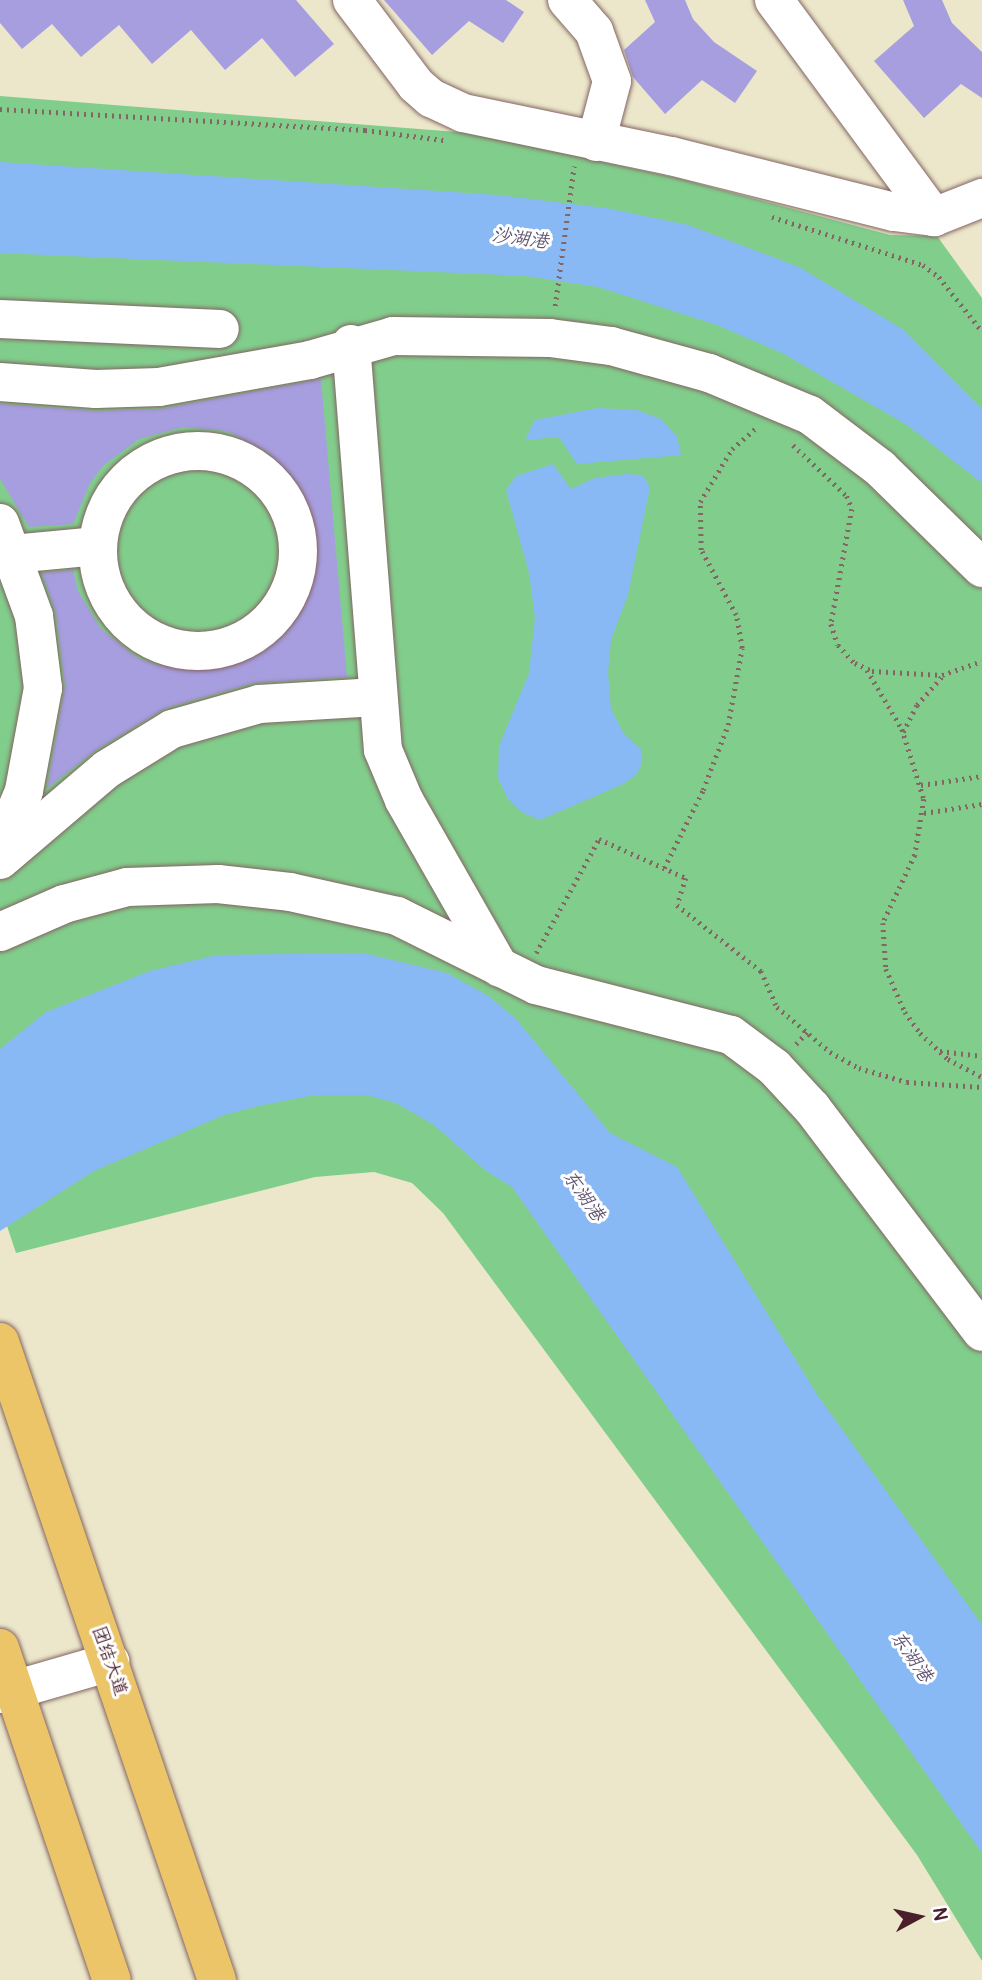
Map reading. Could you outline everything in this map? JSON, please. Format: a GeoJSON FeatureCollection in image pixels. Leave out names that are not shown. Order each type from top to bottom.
{"type":"FeatureCollection","features":[{"type":"Feature","properties":{"kind":"main road","name":"团结大道"},"geometry":{"type":"LineString","coordinates":[[0,1342],[217,1980]]}},
{"type":"Feature","properties":{"kind":"main road"},"geometry":{"type":"LineString","coordinates":[[0,1648],[7,1692],[112,1980]]}},
{"type":"Feature","properties":{"kind":"lane"},"geometry":{"type":"LineString","coordinates":[[352,0],[431,98],[463,113],[586,158],[671,156],[870,208],[934,217],[982,198]]}},
{"type":"Feature","properties":{"kind":"lane"},"geometry":{"type":"LineString","coordinates":[[774,0],[934,217]]}},
{"type":"Feature","properties":{"kind":"lane"},"geometry":{"type":"LineString","coordinates":[[580,3],[612,81],[586,158]]}},
{"type":"Feature","properties":{"kind":"lane"},"geometry":{"type":"LineString","coordinates":[[0,319],[220,329]]}},
{"type":"Feature","properties":{"kind":"lane"},"geometry":{"type":"LineString","coordinates":[[0,382],[159,387],[310,360],[351,344],[393,336],[581,341],[666,359],[787,421],[851,443],[982,568]]}},
{"type":"Feature","properties":{"kind":"lane"},"geometry":{"type":"LineString","coordinates":[[0,344],[86,348]]}},
{"type":"Feature","properties":{"kind":"lane"},"geometry":{"type":"LineString","coordinates":[[351,344],[377,697],[391,775],[511,973]]}},
{"type":"Feature","properties":{"kind":"lane"},"geometry":{"type":"LineString","coordinates":[[198,450],[235,458],[267,478],[289,509],[295,528],[297,565],[284,602],[260,630],[226,648],[188,651],[152,640],[122,617],[103,584],[98,546],[107,509],[129,478],[161,457],[198,450]]}},
{"type":"Feature","properties":{"kind":"lane"},"geometry":{"type":"LineString","coordinates":[[0,848],[24,791],[43,688],[34,616],[6,539],[98,546]]}},
{"type":"Feature","properties":{"kind":"lane"},"geometry":{"type":"LineString","coordinates":[[0,860],[107,769],[172,729],[259,705],[377,697]]}},
{"type":"Feature","properties":{"kind":"lane"},"geometry":{"type":"LineString","coordinates":[[0,932],[98,892],[157,884],[218,884],[367,906],[397,916],[511,973],[624,1010],[718,1031],[750,1046],[812,1108],[982,1332]]}},
{"type":"Feature","properties":{"kind":"lane"},"geometry":{"type":"LineString","coordinates":[[7,1692],[110,1662]]}},
{"type":"Feature","properties":{"kind":"path"},"geometry":{"type":"LineString","coordinates":[[0,110],[365,130],[453,141]]}},
{"type":"Feature","properties":{"kind":"path"},"geometry":{"type":"LineString","coordinates":[[562,162],[586,158]]}},
{"type":"Feature","properties":{"kind":"path"},"geometry":{"type":"LineString","coordinates":[[555,301],[572,186],[586,158]]}},
{"type":"Feature","properties":{"kind":"path"},"geometry":{"type":"LineString","coordinates":[[769,216],[923,265],[939,277],[982,331]]}},
{"type":"Feature","properties":{"kind":"path"},"geometry":{"type":"LineString","coordinates":[[664,868],[728,725],[742,648],[736,615],[701,550],[699,502],[732,449],[787,421],[851,503],[831,629],[838,645],[867,670],[903,732],[921,785],[924,813],[915,855],[881,934],[886,969],[905,1012],[939,1051],[982,1077]]}},
{"type":"Feature","properties":{"kind":"path"},"geometry":{"type":"LineString","coordinates":[[867,670],[942,675],[982,661]]}},
{"type":"Feature","properties":{"kind":"path"},"geometry":{"type":"LineString","coordinates":[[903,732],[917,705],[942,675]]}},
{"type":"Feature","properties":{"kind":"path"},"geometry":{"type":"LineString","coordinates":[[921,785],[982,776]]}},
{"type":"Feature","properties":{"kind":"path"},"geometry":{"type":"LineString","coordinates":[[924,813],[982,804]]}},
{"type":"Feature","properties":{"kind":"path"},"geometry":{"type":"LineString","coordinates":[[511,973],[599,839],[686,878],[677,905],[761,971],[777,1007],[830,1052],[859,1068],[898,1080],[982,1087]]}},
{"type":"Feature","properties":{"kind":"path"},"geometry":{"type":"LineString","coordinates":[[939,1051],[982,1056]]}},
{"type":"Feature","properties":{"kind":"green space"},"geometry":{"type":"Polygon","coordinates":[[[0,96],[470,133],[677,178],[890,235],[937,236],[982,298],[982,1961],[917,1855],[443,1213],[412,1183],[374,1172],[315,1177],[16,1253],[0,1205],[0,96]]]}},
{"type":"Feature","properties":{"kind":"water","name":"沙湖港"},"geometry":{"type":"Polygon","coordinates":[[[0,162],[498,195],[606,208],[688,225],[799,267],[904,330],[982,409],[982,483],[907,425],[782,353],[717,325],[598,287],[526,276],[0,253],[0,162]]]}},
{"type":"Feature","properties":{"kind":"water"},"geometry":{"type":"Polygon","coordinates":[[[598,408],[637,410],[661,419],[677,436],[681,455],[577,464],[559,437],[525,440],[535,420],[598,408]]]}},
{"type":"Feature","properties":{"kind":"water"},"geometry":{"type":"Polygon","coordinates":[[[553,464],[571,489],[595,478],[626,474],[642,475],[650,487],[628,595],[611,640],[608,673],[611,709],[624,734],[642,750],[642,763],[636,775],[623,784],[540,820],[523,813],[508,799],[498,778],[499,746],[529,673],[535,618],[529,573],[506,490],[516,476],[553,464]]]}},
{"type":"Feature","properties":{"kind":"water","name":"东湖港"},"geometry":{"type":"Polygon","coordinates":[[[363,953],[447,973],[490,997],[516,1019],[610,1133],[677,1167],[818,1396],[982,1625],[982,1853],[512,1187],[486,1171],[434,1125],[396,1103],[366,1095],[315,1095],[258,1106],[224,1115],[94,1171],[0,1231],[0,1049],[46,1012],[150,971],[217,955],[363,953]]]}},
{"type":"Feature","properties":{"kind":"building"},"geometry":{"type":"Polygon","coordinates":[[[0,0],[296,0],[334,44],[295,77],[262,38],[225,70],[191,30],[152,64],[119,25],[81,57],[52,24],[22,49],[0,23],[0,0]]]}},
{"type":"Feature","properties":{"kind":"building"},"geometry":{"type":"Polygon","coordinates":[[[384,0],[506,0],[524,12],[503,43],[469,21],[432,55],[384,0]]]}},
{"type":"Feature","properties":{"kind":"building"},"geometry":{"type":"Polygon","coordinates":[[[645,0],[685,0],[693,19],[714,42],[757,71],[735,103],[702,80],[665,114],[633,77],[624,50],[655,22],[645,0]]]}},
{"type":"Feature","properties":{"kind":"building"},"geometry":{"type":"Polygon","coordinates":[[[903,0],[942,0],[952,23],[982,52],[982,98],[961,84],[924,118],[874,61],[914,26],[903,0]]]}},
{"type":"Feature","properties":{"kind":"building"},"geometry":{"type":"Polygon","coordinates":[[[321,379],[347,677],[253,683],[166,708],[96,750],[47,788],[65,686],[56,613],[42,573],[73,570],[78,591],[101,629],[136,657],[157,665],[202,670],[245,659],[281,632],[305,595],[311,573],[312,528],[297,486],[267,452],[227,431],[183,427],[139,439],[104,465],[90,483],[73,524],[29,527],[0,479],[0,404],[95,411],[160,409],[321,379]]]}}]}
